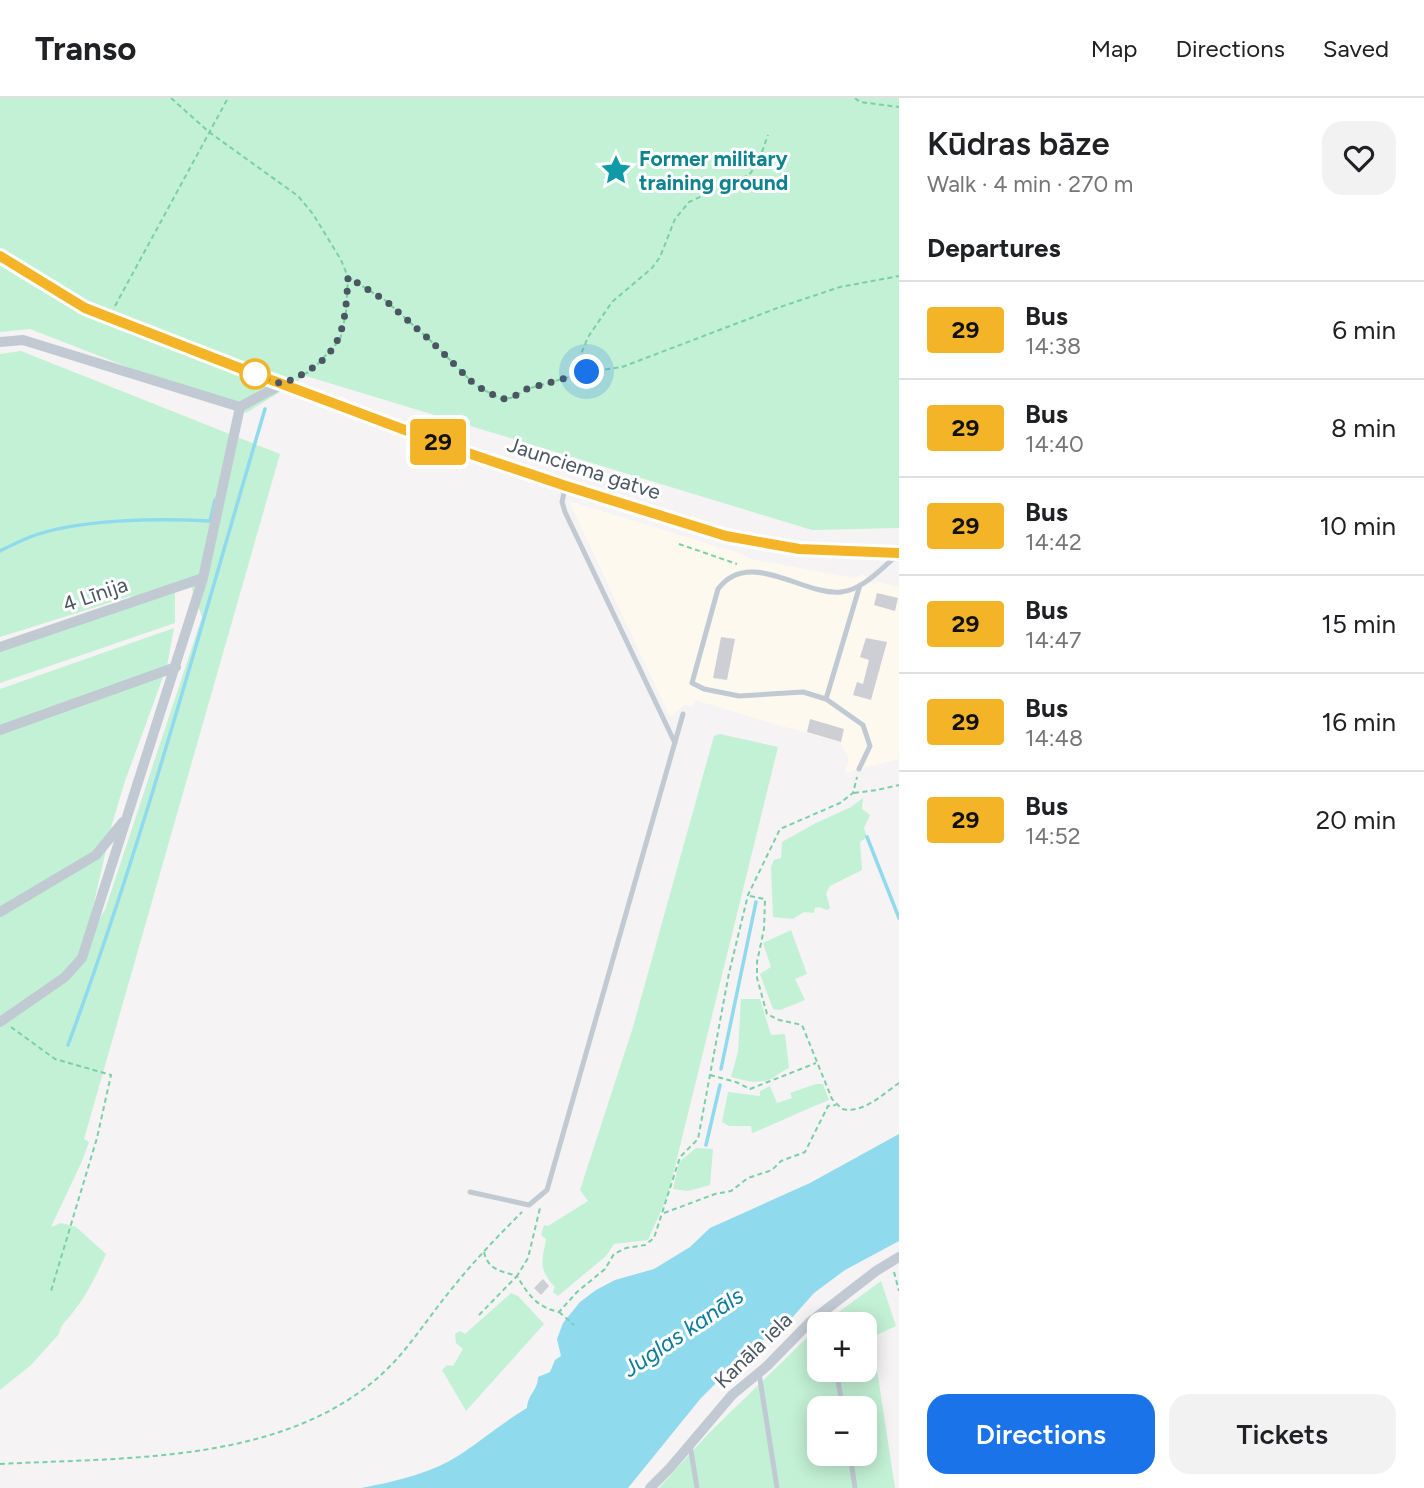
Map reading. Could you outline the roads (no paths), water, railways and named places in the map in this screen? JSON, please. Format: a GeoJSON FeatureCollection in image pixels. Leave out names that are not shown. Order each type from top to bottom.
{"type":"FeatureCollection","features":[{"type":"Feature","properties":{"kind":"main road","name":"Jaunciema gatve"},"geometry":{"type":"LineString","coordinates":[[0,256],[85,308],[453,448],[566,486],[726,536],[799,549],[899,553]]}},
{"type":"Feature","properties":{"kind":"street"},"geometry":{"type":"LineString","coordinates":[[0,342],[23,340],[240,407],[282,384]]}},
{"type":"Feature","properties":{"kind":"street"},"geometry":{"type":"LineString","coordinates":[[1,1021],[65,976],[82,958],[203,578],[240,407]]}},
{"type":"Feature","properties":{"kind":"street","name":"4 Līnija"},"geometry":{"type":"LineString","coordinates":[[0,646],[203,578]]}},
{"type":"Feature","properties":{"kind":"street"},"geometry":{"type":"LineString","coordinates":[[0,730],[176,667]]}},
{"type":"Feature","properties":{"kind":"street"},"geometry":{"type":"LineString","coordinates":[[0,912],[96,855],[126,819]]}},
{"type":"Feature","properties":{"kind":"street","name":"Kanāla iela"},"geometry":{"type":"LineString","coordinates":[[650,1488],[690,1446],[732,1395],[759,1373],[810,1322],[895,1259]]}},
{"type":"Feature","properties":{"kind":"lane"},"geometry":{"type":"LineString","coordinates":[[566,486],[562,502],[565,512],[675,743]]}},
{"type":"Feature","properties":{"kind":"lane"},"geometry":{"type":"LineString","coordinates":[[556,516],[565,512]]}},
{"type":"Feature","properties":{"kind":"lane"},"geometry":{"type":"LineString","coordinates":[[859,769],[870,746],[863,725],[839,706],[803,692],[739,696],[704,689],[692,683],[718,589],[725,580],[741,574],[760,572],[828,592],[842,592],[860,585],[899,553]]}},
{"type":"Feature","properties":{"kind":"lane"},"geometry":{"type":"LineString","coordinates":[[825,699],[860,585]]}},
{"type":"Feature","properties":{"kind":"lane"},"geometry":{"type":"LineString","coordinates":[[470,1192],[529,1205],[547,1190],[683,715]]}},
{"type":"Feature","properties":{"kind":"lane"},"geometry":{"type":"LineString","coordinates":[[759,1373],[777,1488]]}},
{"type":"Feature","properties":{"kind":"lane"},"geometry":{"type":"LineString","coordinates":[[690,1446],[697,1488]]}},
{"type":"Feature","properties":{"kind":"lane"},"geometry":{"type":"LineString","coordinates":[[852,1466],[855,1488]]}},
{"type":"Feature","properties":{"kind":"water","name":"Juglas kanāls"},"geometry":{"type":"Polygon","coordinates":[[[899,1134],[899,1241],[845,1270],[814,1293],[774,1334],[755,1344],[701,1398],[628,1488],[361,1488],[402,1479],[440,1466],[527,1408],[538,1377],[550,1372],[555,1360],[561,1356],[557,1339],[563,1323],[580,1302],[596,1290],[615,1280],[654,1269],[690,1247],[710,1228],[810,1183],[899,1134]]]}},
{"type":"Feature","properties":{"kind":"waterway"},"geometry":{"type":"LineString","coordinates":[[68,1045],[148,808],[265,409]]}},
{"type":"Feature","properties":{"kind":"waterway"},"geometry":{"type":"LineString","coordinates":[[0,551],[30,537],[71,526],[143,520],[210,521],[215,500]]}},
{"type":"Feature","properties":{"kind":"waterway"},"geometry":{"type":"LineString","coordinates":[[867,837],[899,918]]}},
{"type":"Feature","properties":{"kind":"waterway"},"geometry":{"type":"LineString","coordinates":[[721,1069],[756,902]]}},
{"type":"Feature","properties":{"kind":"waterway"},"geometry":{"type":"LineString","coordinates":[[706,1145],[720,1085]]}},
{"type":"Feature","properties":{"kind":"place","name":"Former military training ground"},"geometry":{"type":"Point","coordinates":[616,170]}}]}
